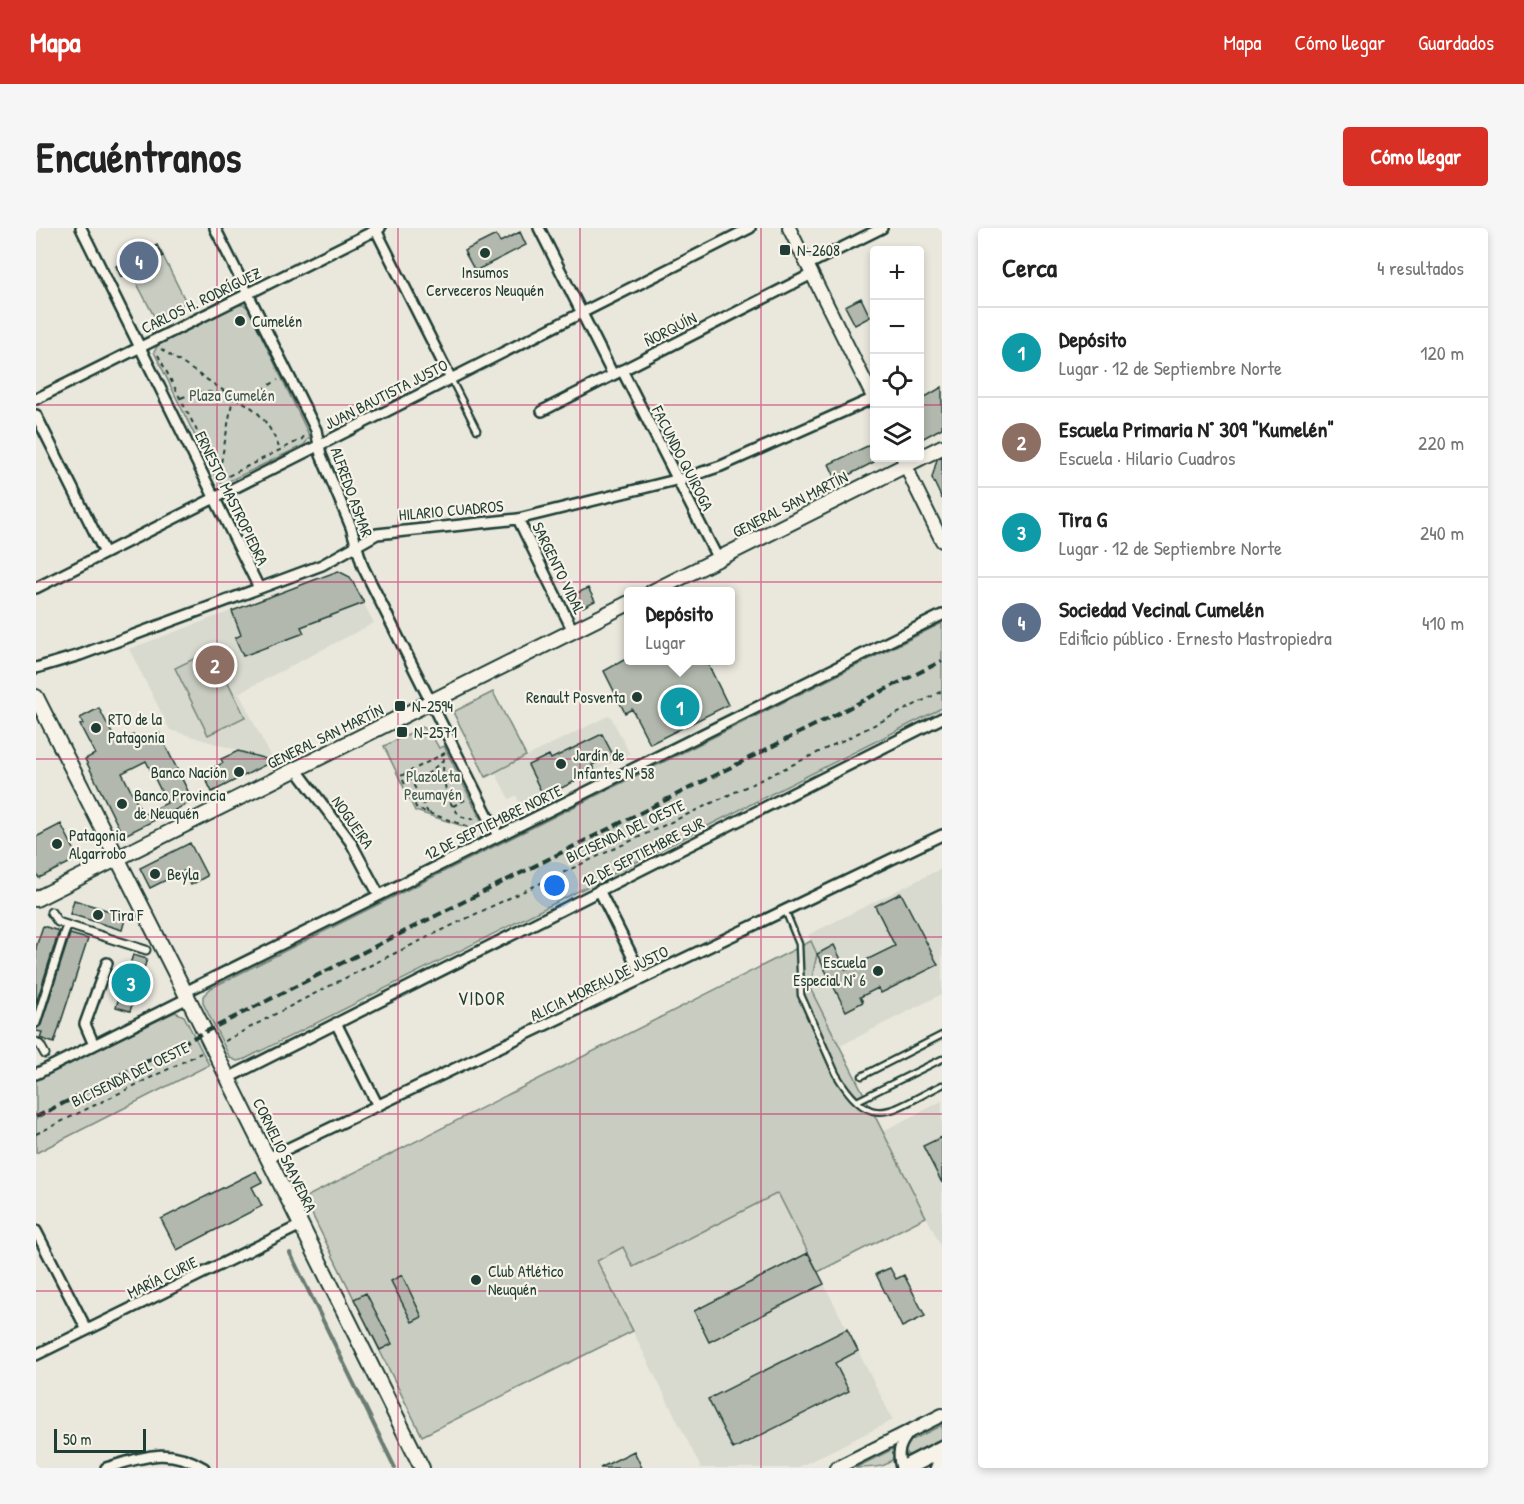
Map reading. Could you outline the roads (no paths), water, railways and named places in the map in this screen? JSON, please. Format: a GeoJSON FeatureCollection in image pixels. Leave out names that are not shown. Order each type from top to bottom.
{"type":"FeatureCollection","features":[{"type":"Feature","properties":{"kind":"highway"},"geometry":{"type":"LineString","coordinates":[[903,1468],[942,1449]]}},
{"type":"Feature","properties":{"kind":"main road","name":"GENERAL SAN MARTÍN"},"geometry":{"type":"LineString","coordinates":[[924,454],[942,447]]}},
{"type":"Feature","properties":{"kind":"main road","name":"GENERAL SAN MARTÍN"},"geometry":{"type":"LineString","coordinates":[[660,587],[903,462]]}},
{"type":"Feature","properties":{"kind":"main road","name":"GENERAL SAN MARTÍN"},"geometry":{"type":"LineString","coordinates":[[36,899],[624,606]]}},
{"type":"Feature","properties":{"kind":"main road","name":"CORNELIO SAAVEDRA"},"geometry":{"type":"LineString","coordinates":[[36,697],[422,1468]]}},
{"type":"Feature","properties":{"kind":"street","name":"ERNESTO MASTROPIEDRA"},"geometry":{"type":"LineString","coordinates":[[81,228],[260,588]]}},
{"type":"Feature","properties":{"kind":"street","name":"ALFREDO ASMAR"},"geometry":{"type":"LineString","coordinates":[[215,228],[316,430],[323,460],[351,527],[363,567],[498,836]]}},
{"type":"Feature","properties":{"kind":"street"},"geometry":{"type":"LineString","coordinates":[[540,228],[613,375]]}},
{"type":"Feature","properties":{"kind":"street","name":"JUAN BAUTISTA JUSTO"},"geometry":{"type":"LineString","coordinates":[[36,588],[750,228]]}},
{"type":"Feature","properties":{"kind":"street"},"geometry":{"type":"LineString","coordinates":[[789,228],[870,390]]}},
{"type":"Feature","properties":{"kind":"street"},"geometry":{"type":"LineString","coordinates":[[809,269],[882,228]]}},
{"type":"Feature","properties":{"kind":"street","name":"CARLOS H. RODRÍGUEZ"},"geometry":{"type":"LineString","coordinates":[[36,399],[377,229]]}},
{"type":"Feature","properties":{"kind":"street"},"geometry":{"type":"LineString","coordinates":[[377,229],[451,379]]}},
{"type":"Feature","properties":{"kind":"street","name":"ÑORQUÍN"},"geometry":{"type":"LineString","coordinates":[[542,411],[809,269]]}},
{"type":"Feature","properties":{"kind":"street","name":"FACUNDO QUIROGA"},"geometry":{"type":"LineString","coordinates":[[622,370],[718,559]]}},
{"type":"Feature","properties":{"kind":"street","name":"HILARIO CUADROS"},"geometry":{"type":"LineString","coordinates":[[36,668],[80,656],[331,561],[369,537],[385,532],[518,519],[678,480],[721,466],[870,400]]}},
{"type":"Feature","properties":{"kind":"street"},"geometry":{"type":"LineString","coordinates":[[36,415],[105,553]]}},
{"type":"Feature","properties":{"kind":"street"},"geometry":{"type":"LineString","coordinates":[[905,462],[913,483],[942,541]]}},
{"type":"Feature","properties":{"kind":"street","name":"SARGENTO VIDAL"},"geometry":{"type":"LineString","coordinates":[[518,519],[573,631]]}},
{"type":"Feature","properties":{"kind":"street","name":"12 DE SEPTIEMBRE NORTE"},"geometry":{"type":"LineString","coordinates":[[36,1074],[379,896],[942,615]]}},
{"type":"Feature","properties":{"kind":"street","name":"12 DE SEPTIEMBRE SUR"},"geometry":{"type":"LineString","coordinates":[[228,1078],[942,718]]}},
{"type":"Feature","properties":{"kind":"street","name":"NOGUEIRA"},"geometry":{"type":"LineString","coordinates":[[296,769],[350,841],[379,896]]}},
{"type":"Feature","properties":{"kind":"street","name":"ALICIA MOREAU DE JUSTO"},"geometry":{"type":"LineString","coordinates":[[268,1158],[942,835]]}},
{"type":"Feature","properties":{"kind":"street"},"geometry":{"type":"LineString","coordinates":[[599,890],[643,978]]}},
{"type":"Feature","properties":{"kind":"street"},"geometry":{"type":"LineString","coordinates":[[51,912],[58,922],[146,950]]}},
{"type":"Feature","properties":{"kind":"street"},"geometry":{"type":"LineString","coordinates":[[36,1023],[67,925]]}},
{"type":"Feature","properties":{"kind":"street"},"geometry":{"type":"LineString","coordinates":[[94,1045],[85,1024],[108,963]]}},
{"type":"Feature","properties":{"kind":"street"},"geometry":{"type":"LineString","coordinates":[[336,1023],[378,1106]]}},
{"type":"Feature","properties":{"kind":"street"},"geometry":{"type":"LineString","coordinates":[[36,1042],[45,1054]]}},
{"type":"Feature","properties":{"kind":"street","name":"MARÍA CURIE"},"geometry":{"type":"LineString","coordinates":[[36,1355],[301,1225]]}},
{"type":"Feature","properties":{"kind":"street"},"geometry":{"type":"LineString","coordinates":[[36,1231],[87,1330]]}},
{"type":"Feature","properties":{"kind":"street"},"geometry":{"type":"LineString","coordinates":[[836,1468],[942,1415]]}},
{"type":"Feature","properties":{"kind":"street"},"geometry":{"type":"LineString","coordinates":[[903,1468],[898,1455],[899,1448],[910,1431]]}},
{"type":"Feature","properties":{"kind":"street"},"geometry":{"type":"LineString","coordinates":[[106,1468],[165,1454],[183,1457],[204,1468]]}},
{"type":"Feature","properties":{"kind":"lane"},"geometry":{"type":"LineString","coordinates":[[451,379],[477,430]]}},
{"type":"Feature","properties":{"kind":"lane"},"geometry":{"type":"LineString","coordinates":[[785,910],[799,945],[801,995],[843,1086],[873,1113],[887,1112],[942,1085]]}},
{"type":"Feature","properties":{"kind":"lane"},"geometry":{"type":"LineString","coordinates":[[862,1076],[942,1035]]}},
{"type":"Feature","properties":{"kind":"lane"},"geometry":{"type":"LineString","coordinates":[[857,1101],[942,1059]]}},
{"type":"Feature","properties":{"kind":"waterway"},"geometry":{"type":"LineString","coordinates":[[290,1253],[395,1468]]}},
{"type":"Feature","properties":{"kind":"railway"},"geometry":{"type":"LineString","coordinates":[[36,1117],[942,661]]}},
{"type":"Feature","properties":{"kind":"place","name":"N-2608"},"geometry":{"type":"Point","coordinates":[785,250]}},
{"type":"Feature","properties":{"kind":"place","name":"Insumos Cerveceros Neuquén"},"geometry":{"type":"Point","coordinates":[485,253]}},
{"type":"Feature","properties":{"kind":"place","name":"Sociedad Vecinal Cumelén"},"geometry":{"type":"Point","coordinates":[139,261]}},
{"type":"Feature","properties":{"kind":"place","name":"Cumelén"},"geometry":{"type":"Point","coordinates":[240,321]}},
{"type":"Feature","properties":{"kind":"place","name":"Escuela Primaria N° 309 \"Kumelén\""},"geometry":{"type":"Point","coordinates":[215,665]}},
{"type":"Feature","properties":{"kind":"place","name":"Renault Posventa"},"geometry":{"type":"Point","coordinates":[637,697]}},
{"type":"Feature","properties":{"kind":"place","name":"N-2594"},"geometry":{"type":"Point","coordinates":[400,706]}},
{"type":"Feature","properties":{"kind":"place","name":"Depósito"},"geometry":{"type":"Point","coordinates":[680,707]}},
{"type":"Feature","properties":{"kind":"place","name":"RTO de la Patagonia"},"geometry":{"type":"Point","coordinates":[96,728]}},
{"type":"Feature","properties":{"kind":"place","name":"N-2571"},"geometry":{"type":"Point","coordinates":[402,732]}},
{"type":"Feature","properties":{"kind":"place","name":"Jardín de Infantes N° 58"},"geometry":{"type":"Point","coordinates":[561,764]}},
{"type":"Feature","properties":{"kind":"place","name":"Banco Nación"},"geometry":{"type":"Point","coordinates":[239,772]}},
{"type":"Feature","properties":{"kind":"place","name":"Banco Provincia de Neuquén"},"geometry":{"type":"Point","coordinates":[122,804]}},
{"type":"Feature","properties":{"kind":"place","name":"Patagonia Algarrobo"},"geometry":{"type":"Point","coordinates":[57,844]}},
{"type":"Feature","properties":{"kind":"place","name":"Beyla"},"geometry":{"type":"Point","coordinates":[155,874]}},
{"type":"Feature","properties":{"kind":"place","name":"Tira F"},"geometry":{"type":"Point","coordinates":[98,915]}},
{"type":"Feature","properties":{"kind":"place","name":"Escuela Especial N° 6"},"geometry":{"type":"Point","coordinates":[878,971]}},
{"type":"Feature","properties":{"kind":"place","name":"Tira G"},"geometry":{"type":"Point","coordinates":[131,983]}},
{"type":"Feature","properties":{"kind":"place","name":"Club Atlético Neuquén"},"geometry":{"type":"Point","coordinates":[476,1280]}},
{"type":"Feature","properties":{"kind":"district","name":"VIDOR"},"geometry":{"type":"Point","coordinates":[482,999]}},
{"type":"Feature","properties":{"kind":"park label","name":"Plaza Cumelén"},"geometry":{"type":"Point","coordinates":[232,395]}},
{"type":"Feature","properties":{"kind":"park label","name":"Plazoleta Peumayén"},"geometry":{"type":"Point","coordinates":[433,785]}}]}
